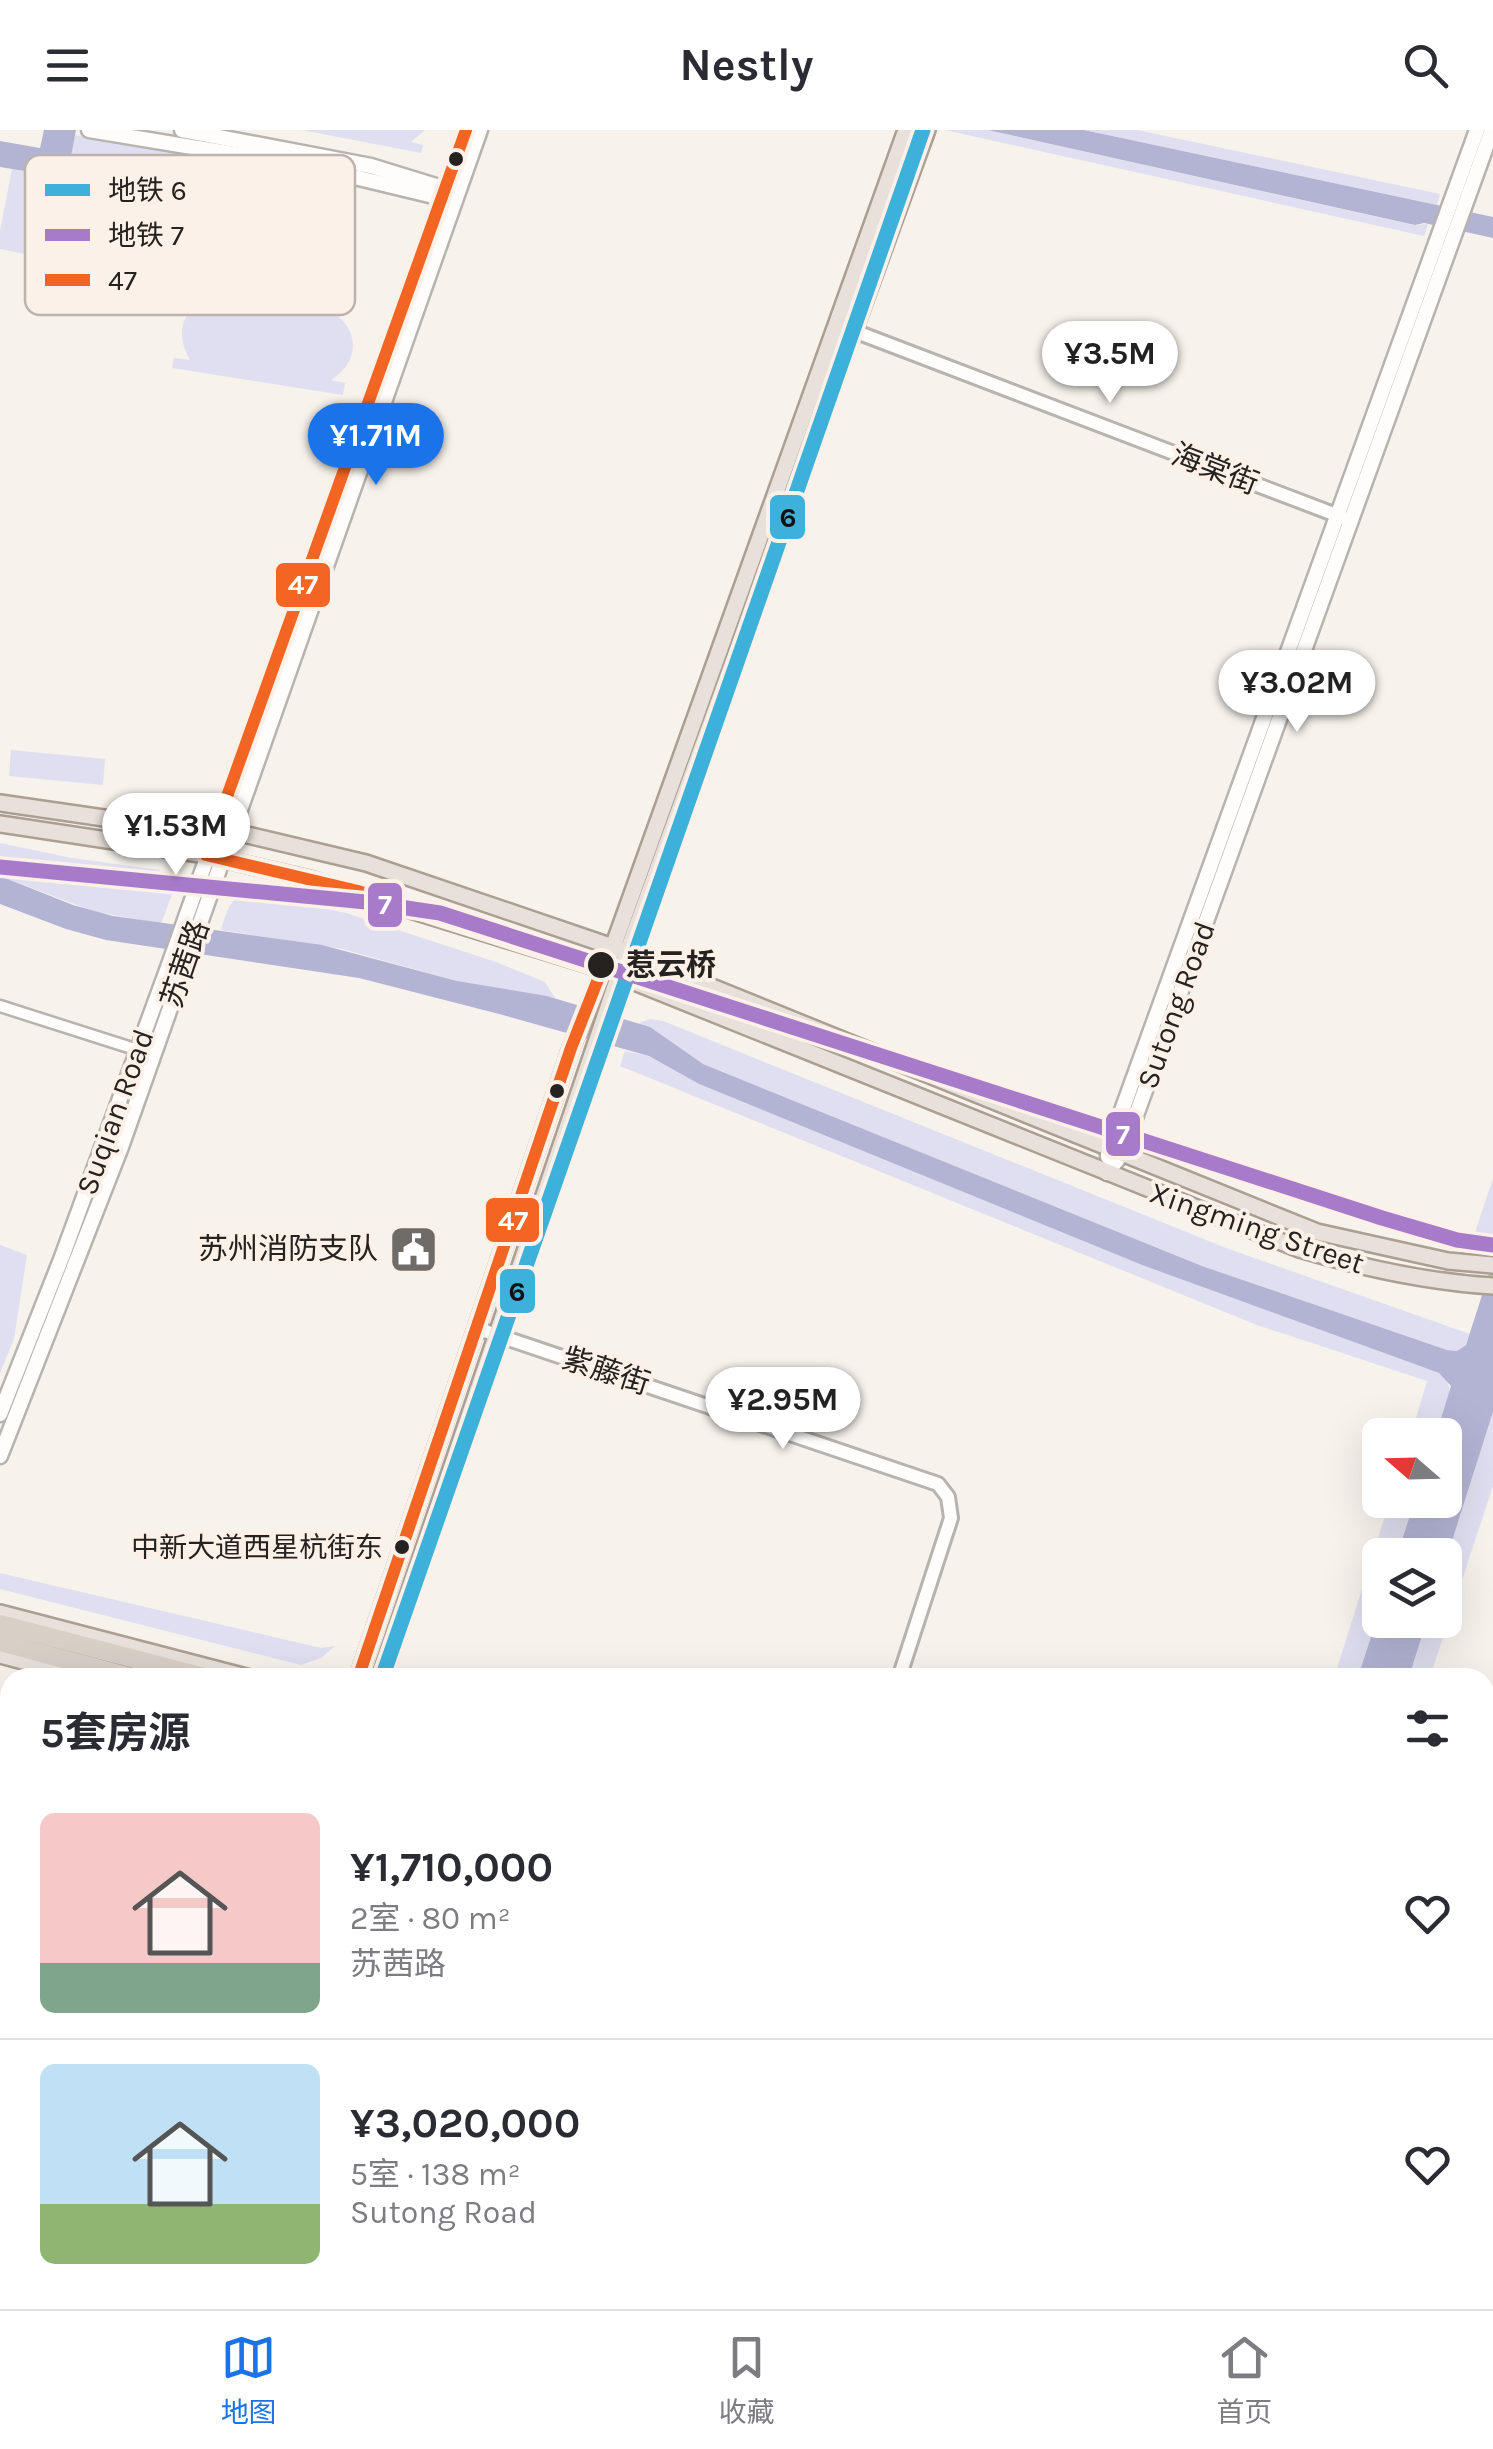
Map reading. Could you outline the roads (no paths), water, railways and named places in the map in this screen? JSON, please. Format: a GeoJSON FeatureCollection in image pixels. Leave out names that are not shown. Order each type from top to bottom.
{"type":"FeatureCollection","features":[{"type":"Feature","properties":{"kind":"highway"},"geometry":{"type":"LineString","coordinates":[[0,1624],[169,1668]]}},
{"type":"Feature","properties":{"kind":"highway"},"geometry":{"type":"LineString","coordinates":[[0,1642],[97,1668]]}},
{"type":"Feature","properties":{"kind":"main road"},"geometry":{"type":"LineString","coordinates":[[88,130],[240,155]]}},
{"type":"Feature","properties":{"kind":"main road"},"geometry":{"type":"LineString","coordinates":[[182,130],[319,155]]}},
{"type":"Feature","properties":{"kind":"main road"},"geometry":{"type":"LineString","coordinates":[[214,857],[231,831],[466,130]]}},
{"type":"Feature","properties":{"kind":"main road"},"geometry":{"type":"LineString","coordinates":[[214,857],[214,834],[447,194],[480,130]]}},
{"type":"Feature","properties":{"kind":"main road"},"geometry":{"type":"LineString","coordinates":[[383,1668],[619,976],[620,950],[906,130]]}},
{"type":"Feature","properties":{"kind":"main road"},"geometry":{"type":"LineString","coordinates":[[361,1668],[587,1003],[602,969],[620,950],[927,130]]}},
{"type":"Feature","properties":{"kind":"main road","name":"Sutong Road"},"geometry":{"type":"LineString","coordinates":[[1466,183],[1477,130]]}},
{"type":"Feature","properties":{"kind":"main road","name":"Sutong Road"},"geometry":{"type":"LineString","coordinates":[[1107,1173],[1466,183],[1492,130]]}},
{"type":"Feature","properties":{"kind":"main road"},"geometry":{"type":"LineString","coordinates":[[355,166],[447,194]]}},
{"type":"Feature","properties":{"kind":"main road"},"geometry":{"type":"LineString","coordinates":[[355,175],[447,194]]}},
{"type":"Feature","properties":{"kind":"main road","name":"Xingming Street"},"geometry":{"type":"LineString","coordinates":[[0,803],[214,834],[231,831],[366,863],[620,950],[1316,1232],[1493,1265]]}},
{"type":"Feature","properties":{"kind":"main road","name":"Xingming Street"},"geometry":{"type":"LineString","coordinates":[[0,824],[214,857],[358,892],[602,969],[1299,1249],[1355,1266],[1493,1286]]}},
{"type":"Feature","properties":{"kind":"main road","name":"苏茜路"},"geometry":{"type":"LineString","coordinates":[[0,1456],[114,1165],[214,857]]}},
{"type":"Feature","properties":{"kind":"main road","name":"Suqian Road"},"geometry":{"type":"LineString","coordinates":[[0,1414],[138,1050],[177,964]]}},
{"type":"Feature","properties":{"kind":"main road"},"geometry":{"type":"LineString","coordinates":[[0,1613],[212,1668]]}},
{"type":"Feature","properties":{"kind":"main road"},"geometry":{"type":"LineString","coordinates":[[0,1655],[49,1668]]}},
{"type":"Feature","properties":{"kind":"street","name":"海棠街"},"geometry":{"type":"LineString","coordinates":[[854,331],[1345,518]]}},
{"type":"Feature","properties":{"kind":"street"},"geometry":{"type":"LineString","coordinates":[[0,1006],[138,1050]]}},
{"type":"Feature","properties":{"kind":"street","name":"紫藤街"},"geometry":{"type":"LineString","coordinates":[[476,1328],[938,1484],[948,1497],[950,1518],[902,1668]]}},
{"type":"Feature","properties":{"kind":"water"},"geometry":{"type":"Polygon","coordinates":[[[44,130],[76,130],[71,155],[25,155],[25,171],[0,167],[0,141],[40,148],[44,130]]]}},
{"type":"Feature","properties":{"kind":"water"},"geometry":{"type":"Polygon","coordinates":[[[988,130],[1084,130],[1437,205],[1493,217],[1493,238],[1424,223],[1415,225],[988,130]]]}},
{"type":"Feature","properties":{"kind":"water"},"geometry":{"type":"Polygon","coordinates":[[[0,876],[113,916],[322,945],[457,981],[547,996],[650,1027],[703,1064],[1202,1266],[1447,1350],[1457,1351],[1466,1345],[1493,1261],[1493,1412],[1462,1510],[1462,1418],[1441,1418],[1451,1386],[1439,1373],[1142,1265],[699,1084],[649,1056],[359,978],[106,940],[0,904],[0,876]]]}},
{"type":"Feature","properties":{"kind":"water"},"geometry":{"type":"Polygon","coordinates":[[[1409,1518],[1459,1518],[1453,1538],[1403,1538],[1409,1518]]]}},
{"type":"Feature","properties":{"kind":"water"},"geometry":{"type":"Polygon","coordinates":[[[1371,1638],[1421,1638],[1412,1668],[1361,1668],[1371,1638]]]}},
{"type":"Feature","properties":{"kind":"metro line","name":"6"},"geometry":{"type":"LineString","coordinates":[[385,1668],[923,130]]}},
{"type":"Feature","properties":{"kind":"metro line","name":"7"},"geometry":{"type":"LineString","coordinates":[[0,867],[366,902],[440,913],[1382,1218],[1457,1240],[1493,1245]]}},
{"type":"Feature","properties":{"kind":"place","name":"惹云桥"},"geometry":{"type":"Point","coordinates":[601,965]}},
{"type":"Feature","properties":{"kind":"place","name":"苏州消防支队"},"geometry":{"type":"Point","coordinates":[413,1249]}},
{"type":"Feature","properties":{"kind":"place","name":"中新大道西星杭街东"},"geometry":{"type":"Point","coordinates":[402,1547]}}]}
